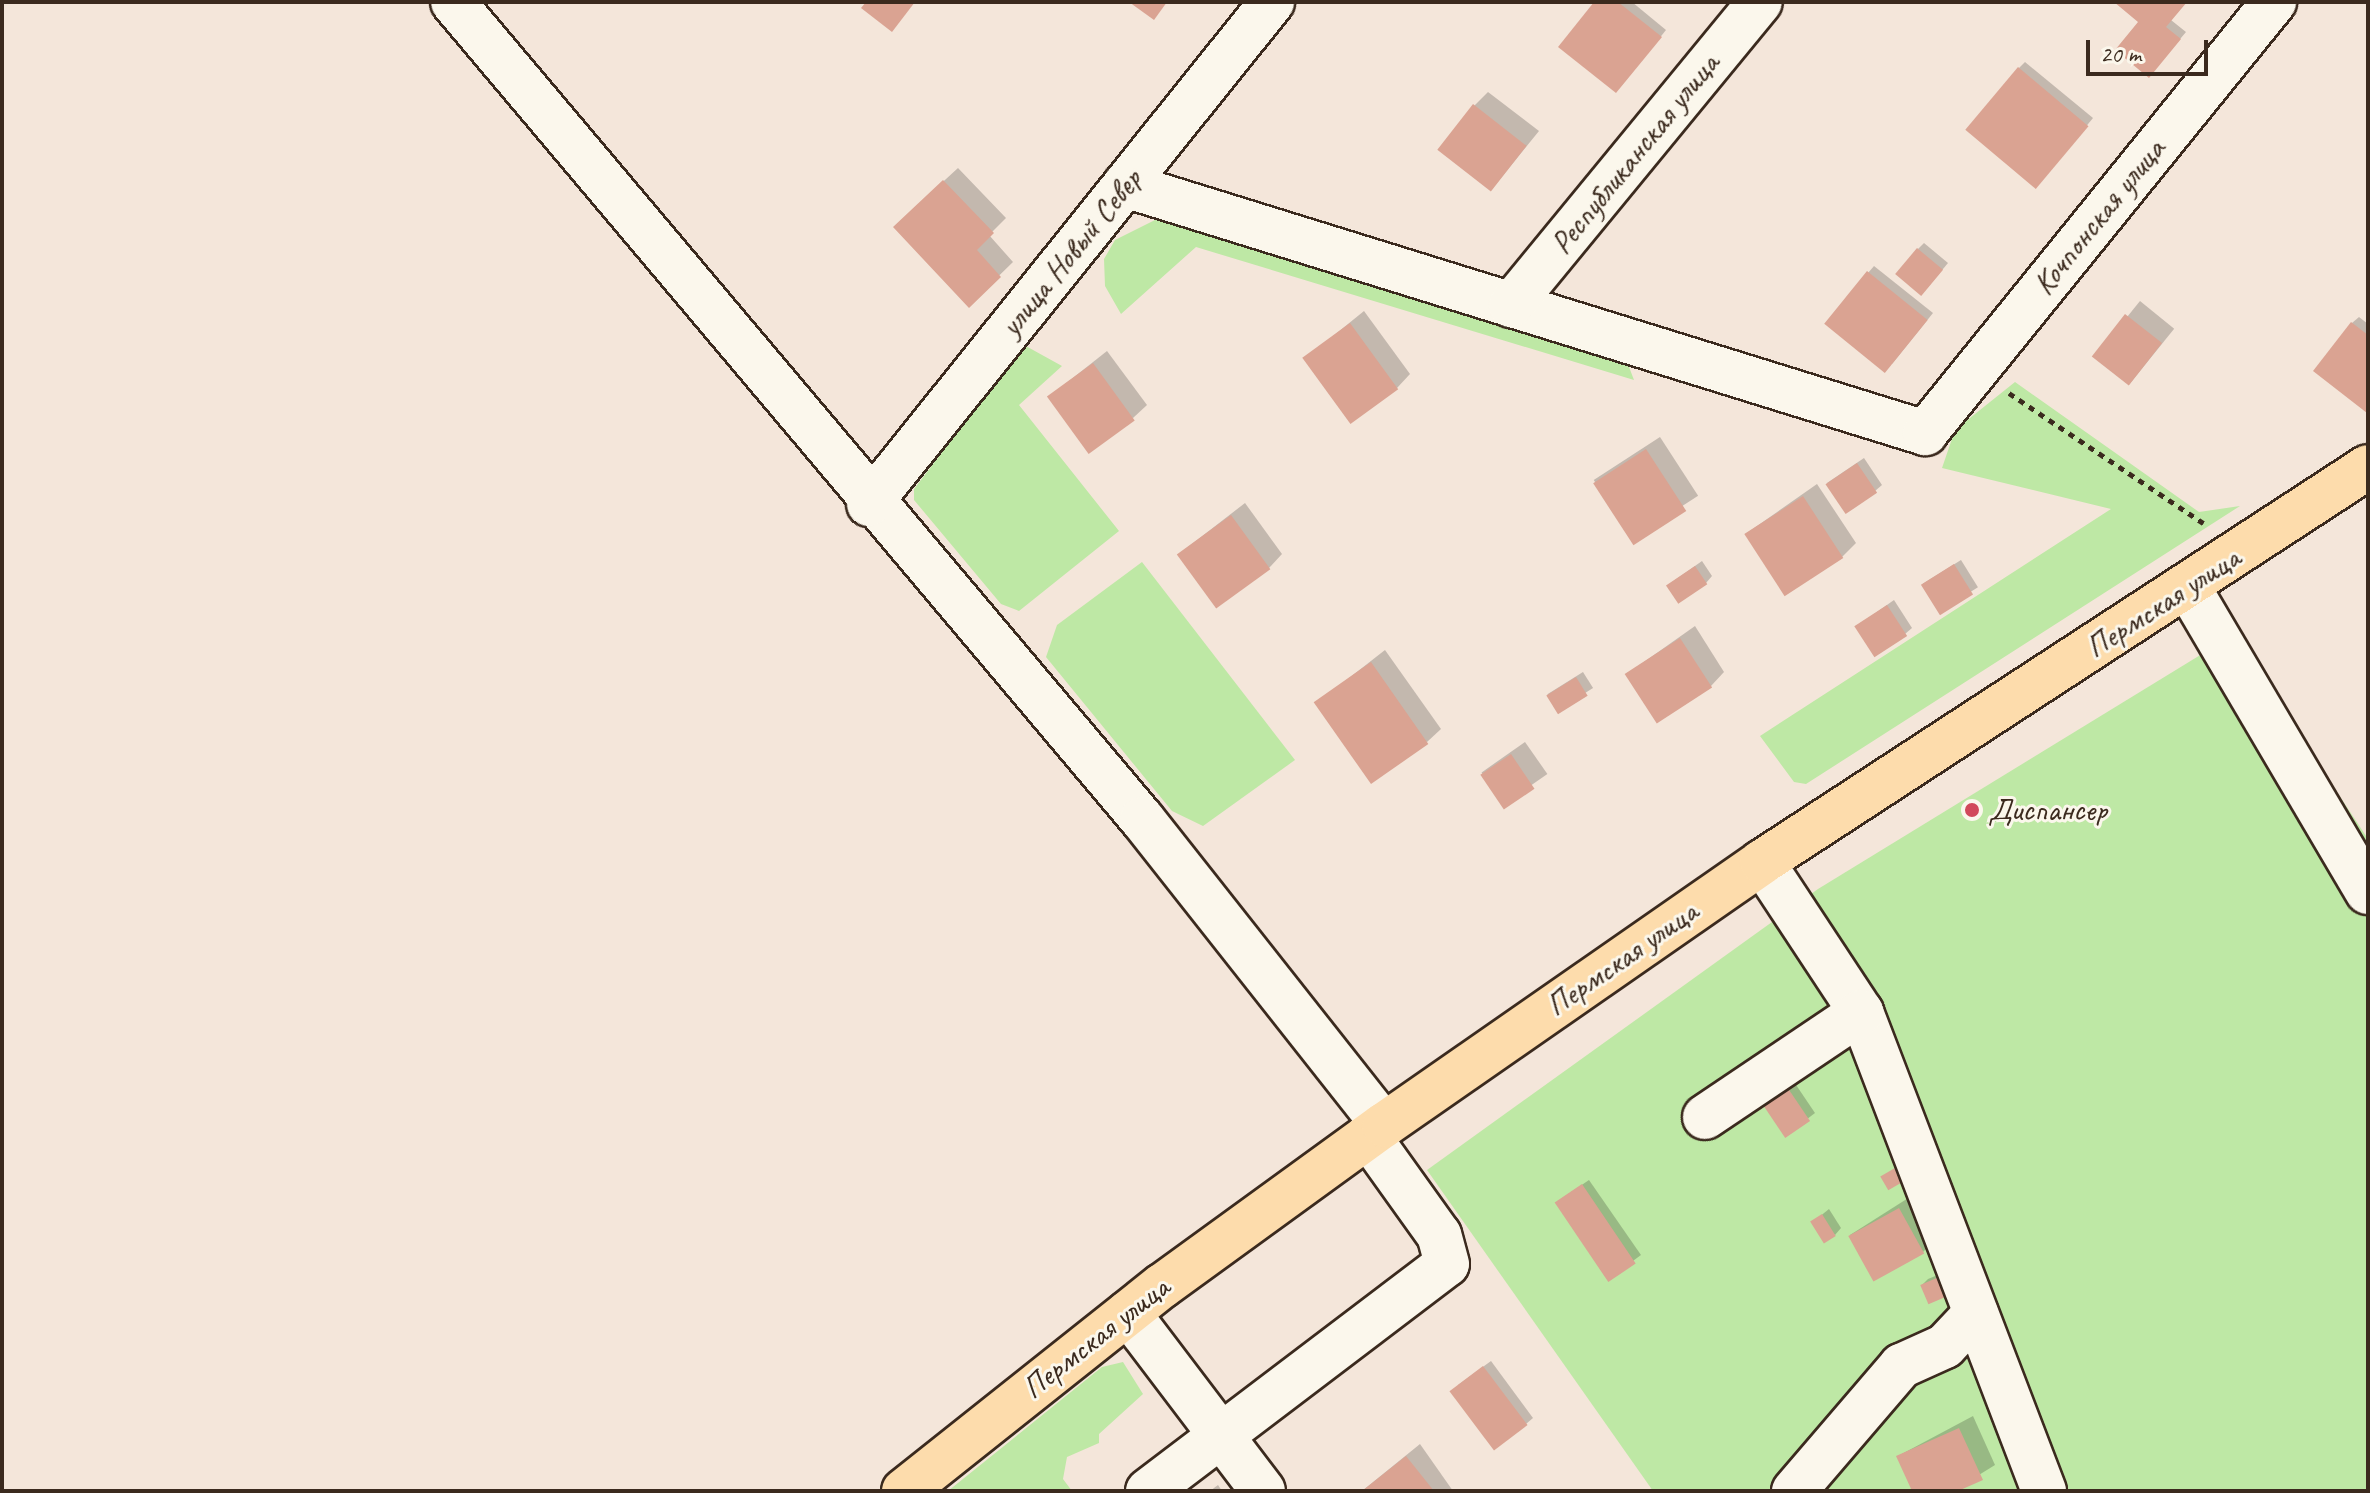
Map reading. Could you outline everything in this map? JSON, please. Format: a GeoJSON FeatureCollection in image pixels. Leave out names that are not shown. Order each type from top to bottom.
{"type":"FeatureCollection","features":[{"type":"Feature","properties":{"kind":"main road","name":"Пермская улица"},"geometry":{"type":"LineString","coordinates":[[904,1491],[1128,1313],[1376,1130],[1762,862],[2368,467]]}},
{"type":"Feature","properties":{"kind":"street"},"geometry":{"type":"LineString","coordinates":[[453,2],[869,504],[1142,819],[1376,1130],[1439,1235],[1447,1264],[1148,1491]]}},
{"type":"Feature","properties":{"kind":"street","name":"улица Новый Север"},"geometry":{"type":"LineString","coordinates":[[869,504],[1272,2]]}},
{"type":"Feature","properties":{"kind":"street","name":"Республиканская улица"},"geometry":{"type":"LineString","coordinates":[[1511,305],[1760,2]]}},
{"type":"Feature","properties":{"kind":"street","name":"Кочпонская улица"},"geometry":{"type":"LineString","coordinates":[[1511,305],[1925,433],[2274,2]]}},
{"type":"Feature","properties":{"kind":"street"},"geometry":{"type":"LineString","coordinates":[[1125,185],[1511,305]]}},
{"type":"Feature","properties":{"kind":"street"},"geometry":{"type":"LineString","coordinates":[[2188,587],[2368,892]]}},
{"type":"Feature","properties":{"kind":"street"},"geometry":{"type":"LineString","coordinates":[[1762,862],[1861,1012],[2044,1491]]}},
{"type":"Feature","properties":{"kind":"street"},"geometry":{"type":"LineString","coordinates":[[1705,1117],[1861,1012]]}},
{"type":"Feature","properties":{"kind":"street"},"geometry":{"type":"LineString","coordinates":[[1128,1313],[1263,1491]]}},
{"type":"Feature","properties":{"kind":"street"},"geometry":{"type":"LineString","coordinates":[[1794,1491],[1901,1366],[1945,1346],[1976,1313]]}},
{"type":"Feature","properties":{"kind":"path"},"geometry":{"type":"LineString","coordinates":[[1976,370],[2189,520],[2216,525]]}},
{"type":"Feature","properties":{"kind":"green space"},"geometry":{"type":"Polygon","coordinates":[[[1157,219],[1626,359],[1634,380],[1196,247],[1121,314],[1105,286],[1104,259],[1115,240],[1157,219]]]}},
{"type":"Feature","properties":{"kind":"green space"},"geometry":{"type":"Polygon","coordinates":[[[1024,345],[1062,366],[1019,405],[1119,531],[1019,611],[1001,604],[914,500],[914,489],[1024,345]]]}},
{"type":"Feature","properties":{"kind":"green space"},"geometry":{"type":"Polygon","coordinates":[[[2015,382],[2199,512],[2240,506],[1806,784],[1794,782],[1760,736],[2111,509],[1942,468],[1955,430],[2015,382]]]}},
{"type":"Feature","properties":{"kind":"green space"},"geometry":{"type":"Polygon","coordinates":[[[1142,562],[1295,760],[1203,826],[1172,811],[1046,657],[1057,625],[1142,562]]]}},
{"type":"Feature","properties":{"kind":"green space"},"geometry":{"type":"Polygon","coordinates":[[[2233,635],[2368,839],[2368,1491],[1653,1491],[1427,1170],[1818,889],[2233,635]]]}},
{"type":"Feature","properties":{"kind":"green space"},"geometry":{"type":"Polygon","coordinates":[[[1123,1362],[1143,1394],[1099,1434],[1099,1443],[1067,1457],[1063,1479],[1072,1491],[948,1491],[1102,1367],[1123,1362]]]}},
{"type":"Feature","properties":{"kind":"building"},"geometry":{"type":"Polygon","coordinates":[[[866,2],[915,2],[892,32],[861,8],[866,2]]]}},
{"type":"Feature","properties":{"kind":"building"},"geometry":{"type":"Polygon","coordinates":[[[1129,2],[1167,2],[1154,20],[1129,2]]]}},
{"type":"Feature","properties":{"kind":"building"},"geometry":{"type":"Polygon","coordinates":[[[1594,2],[1618,2],[1662,37],[1616,93],[1558,47],[1594,2]]]}},
{"type":"Feature","properties":{"kind":"building"},"geometry":{"type":"Polygon","coordinates":[[[2114,2],[2187,2],[2166,27],[2181,39],[2149,78],[2115,50],[2138,22],[2114,2]]]}},
{"type":"Feature","properties":{"kind":"building"},"geometry":{"type":"Polygon","coordinates":[[[2018,67],[2088,126],[2036,189],[1965,130],[2018,67]]]}},
{"type":"Feature","properties":{"kind":"building"},"geometry":{"type":"Polygon","coordinates":[[[1473,104],[1527,146],[1491,192],[1437,150],[1473,104]]]}},
{"type":"Feature","properties":{"kind":"building"},"geometry":{"type":"Polygon","coordinates":[[[943,180],[994,233],[977,250],[1001,277],[969,308],[893,227],[943,180]]]}},
{"type":"Feature","properties":{"kind":"building"},"geometry":{"type":"Polygon","coordinates":[[[1917,248],[1943,270],[1921,296],[1895,274],[1917,248]]]}},
{"type":"Feature","properties":{"kind":"building"},"geometry":{"type":"Polygon","coordinates":[[[1867,271],[1928,320],[1885,373],[1824,324],[1867,271]]]}},
{"type":"Feature","properties":{"kind":"building"},"geometry":{"type":"Polygon","coordinates":[[[2125,314],[2162,343],[2129,385],[2092,357],[2125,314]]]}},
{"type":"Feature","properties":{"kind":"building"},"geometry":{"type":"Polygon","coordinates":[[[2351,322],[2368,335],[2367,413],[2313,371],[2351,322]]]}},
{"type":"Feature","properties":{"kind":"building"},"geometry":{"type":"Polygon","coordinates":[[[1350,323],[1398,389],[1350,424],[1302,358],[1350,323]]]}},
{"type":"Feature","properties":{"kind":"building"},"geometry":{"type":"Polygon","coordinates":[[[1093,363],[1135,420],[1089,454],[1047,397],[1093,363]]]}},
{"type":"Feature","properties":{"kind":"building"},"geometry":{"type":"Polygon","coordinates":[[[1646,449],[1686,511],[1633,545],[1593,483],[1646,449]]]}},
{"type":"Feature","properties":{"kind":"building"},"geometry":{"type":"Polygon","coordinates":[[[1857,463],[1877,493],[1846,514],[1825,484],[1857,463]]]}},
{"type":"Feature","properties":{"kind":"building"},"geometry":{"type":"Polygon","coordinates":[[[1803,496],[1843,558],[1785,596],[1744,534],[1803,496]]]}},
{"type":"Feature","properties":{"kind":"building"},"geometry":{"type":"Polygon","coordinates":[[[1231,515],[1270,569],[1216,609],[1177,554],[1231,515]]]}},
{"type":"Feature","properties":{"kind":"building"},"geometry":{"type":"Polygon","coordinates":[[[1954,564],[1973,595],[1940,615],[1921,585],[1954,564]]]}},
{"type":"Feature","properties":{"kind":"building"},"geometry":{"type":"Polygon","coordinates":[[[1695,566],[1707,584],[1678,604],[1666,586],[1695,566]]]}},
{"type":"Feature","properties":{"kind":"building"},"geometry":{"type":"Polygon","coordinates":[[[1887,605],[1907,636],[1874,657],[1854,626],[1887,605]]]}},
{"type":"Feature","properties":{"kind":"building"},"geometry":{"type":"Polygon","coordinates":[[[1680,638],[1712,687],[1657,723],[1625,674],[1680,638]]]}},
{"type":"Feature","properties":{"kind":"building"},"geometry":{"type":"Polygon","coordinates":[[[1371,662],[1428,744],[1371,784],[1314,702],[1371,662]]]}},
{"type":"Feature","properties":{"kind":"building"},"geometry":{"type":"Polygon","coordinates":[[[1576,677],[1588,696],[1558,714],[1546,696],[1576,677]]]}},
{"type":"Feature","properties":{"kind":"building"},"geometry":{"type":"Polygon","coordinates":[[[1511,754],[1534,789],[1504,810],[1480,775],[1511,754]]]}},
{"type":"Feature","properties":{"kind":"building"},"geometry":{"type":"Polygon","coordinates":[[[1781,1078],[1810,1121],[1785,1138],[1756,1095],[1781,1078]]]}},
{"type":"Feature","properties":{"kind":"building"},"geometry":{"type":"Polygon","coordinates":[[[1895,1168],[1903,1182],[1888,1190],[1880,1176],[1895,1168]]]}},
{"type":"Feature","properties":{"kind":"building"},"geometry":{"type":"Polygon","coordinates":[[[1582,1184],[1636,1264],[1608,1282],[1555,1202],[1582,1184]]]}},
{"type":"Feature","properties":{"kind":"building"},"geometry":{"type":"Polygon","coordinates":[[[1899,1208],[1924,1253],[1873,1282],[1848,1236],[1899,1208]]]}},
{"type":"Feature","properties":{"kind":"building"},"geometry":{"type":"Polygon","coordinates":[[[1822,1214],[1836,1236],[1824,1243],[1810,1221],[1822,1214]]]}},
{"type":"Feature","properties":{"kind":"building"},"geometry":{"type":"Polygon","coordinates":[[[1946,1274],[1954,1293],[1928,1304],[1920,1285],[1946,1274]]]}},
{"type":"Feature","properties":{"kind":"building"},"geometry":{"type":"Polygon","coordinates":[[[1483,1366],[1528,1425],[1494,1450],[1449,1391],[1483,1366]]]}},
{"type":"Feature","properties":{"kind":"building"},"geometry":{"type":"Polygon","coordinates":[[[1959,1428],[1983,1480],[1958,1491],[1912,1491],[1896,1456],[1959,1428]]]}},
{"type":"Feature","properties":{"kind":"building"},"geometry":{"type":"Polygon","coordinates":[[[1406,1456],[1434,1491],[1362,1491],[1406,1456]]]}},
{"type":"Feature","properties":{"kind":"place","name":"Диспансер"},"geometry":{"type":"Point","coordinates":[1972,810]}}]}
